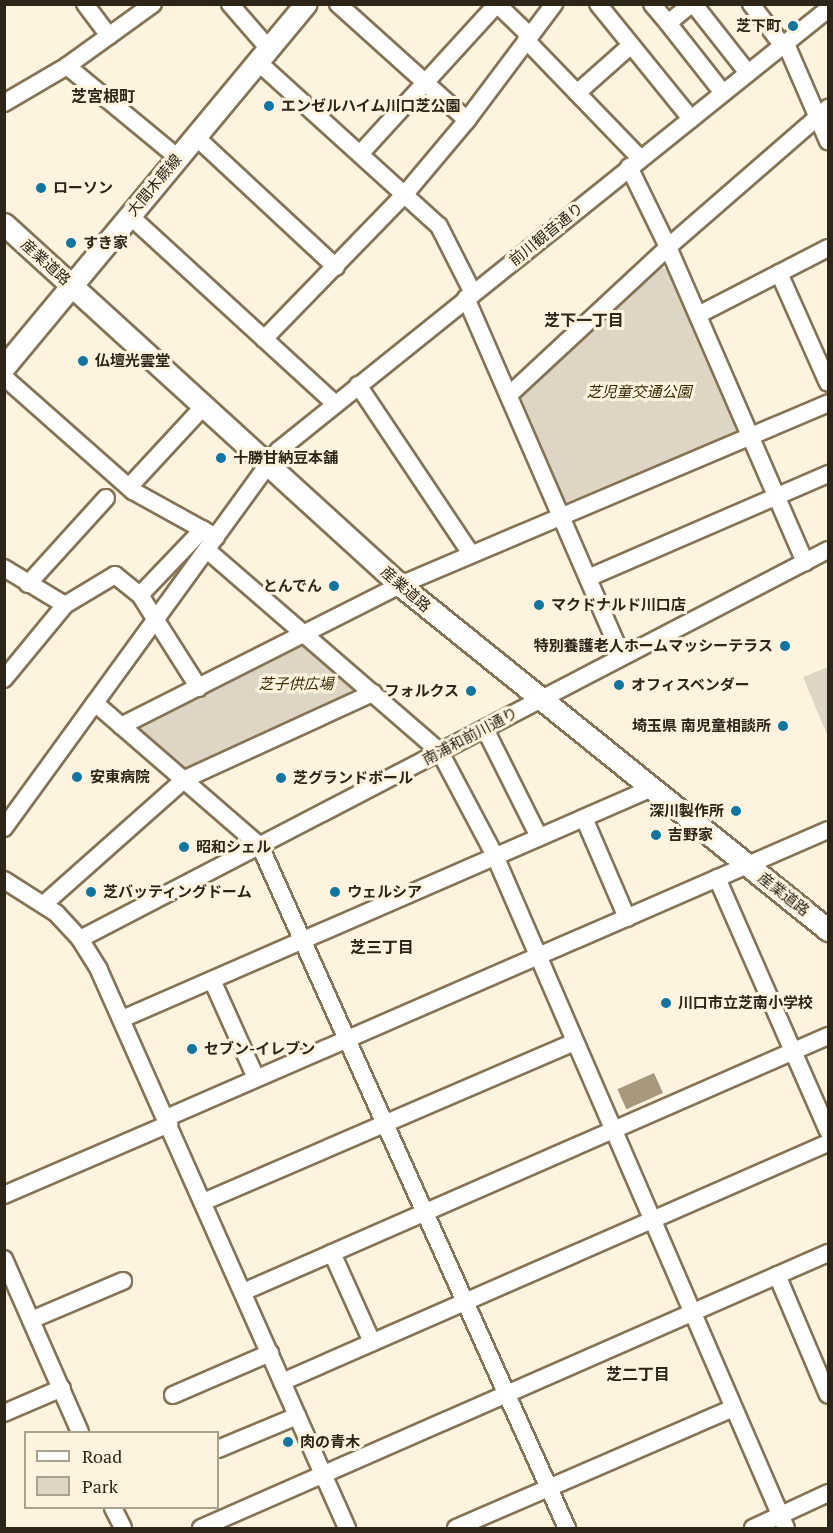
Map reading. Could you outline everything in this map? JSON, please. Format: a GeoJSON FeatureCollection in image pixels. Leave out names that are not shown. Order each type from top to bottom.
{"type":"FeatureCollection","features":[{"type":"Feature","properties":{"kind":"main road","name":"大間木蕨線"},"geometry":{"type":"LineString","coordinates":[[4,368],[306,4]]}},
{"type":"Feature","properties":{"kind":"main road","name":"産業道路"},"geometry":{"type":"LineString","coordinates":[[4,224],[400,585],[650,789],[828,930]]}},
{"type":"Feature","properties":{"kind":"street"},"geometry":{"type":"LineString","coordinates":[[85,4],[109,36]]}},
{"type":"Feature","properties":{"kind":"street"},"geometry":{"type":"LineString","coordinates":[[6,100],[68,66],[153,4]]}},
{"type":"Feature","properties":{"kind":"street"},"geometry":{"type":"LineString","coordinates":[[230,4],[263,55],[360,154],[439,226],[622,656]]}},
{"type":"Feature","properties":{"kind":"street"},"geometry":{"type":"LineString","coordinates":[[338,4],[467,120]]}},
{"type":"Feature","properties":{"kind":"street"},"geometry":{"type":"LineString","coordinates":[[360,154],[497,4],[577,93],[635,163],[668,247],[806,562]]}},
{"type":"Feature","properties":{"kind":"street"},"geometry":{"type":"LineString","coordinates":[[264,339],[405,194],[467,120],[554,4]]}},
{"type":"Feature","properties":{"kind":"street"},"geometry":{"type":"LineString","coordinates":[[598,4],[691,119]]}},
{"type":"Feature","properties":{"kind":"street"},"geometry":{"type":"LineString","coordinates":[[652,4],[723,93]]}},
{"type":"Feature","properties":{"kind":"street"},"geometry":{"type":"LineString","coordinates":[[751,4],[784,45],[823,112],[828,141]]}},
{"type":"Feature","properties":{"kind":"street"},"geometry":{"type":"LineString","coordinates":[[668,23],[690,5],[696,6],[748,73]]}},
{"type":"Feature","properties":{"kind":"street","name":"前川観音通り"},"geometry":{"type":"LineString","coordinates":[[208,538],[267,463],[335,404],[784,45],[825,8]]}},
{"type":"Feature","properties":{"kind":"street"},"geometry":{"type":"LineString","coordinates":[[577,93],[631,45]]}},
{"type":"Feature","properties":{"kind":"street"},"geometry":{"type":"LineString","coordinates":[[68,66],[177,157]]}},
{"type":"Feature","properties":{"kind":"street"},"geometry":{"type":"LineString","coordinates":[[509,394],[668,247],[823,112]]}},
{"type":"Feature","properties":{"kind":"street"},"geometry":{"type":"LineString","coordinates":[[196,136],[336,267]]}},
{"type":"Feature","properties":{"kind":"street"},"geometry":{"type":"LineString","coordinates":[[129,215],[335,404]]}},
{"type":"Feature","properties":{"kind":"street"},"geometry":{"type":"LineString","coordinates":[[698,315],[828,248]]}},
{"type":"Feature","properties":{"kind":"street"},"geometry":{"type":"LineString","coordinates":[[779,273],[828,383]]}},
{"type":"Feature","properties":{"kind":"street"},"geometry":{"type":"LineString","coordinates":[[4,377],[129,487],[208,538],[305,633],[440,752],[495,856],[783,1522]]}},
{"type":"Feature","properties":{"kind":"street"},"geometry":{"type":"LineString","coordinates":[[358,385],[471,554]]}},
{"type":"Feature","properties":{"kind":"street"},"geometry":{"type":"LineString","coordinates":[[121,726],[400,585],[828,403]]}},
{"type":"Feature","properties":{"kind":"street"},"geometry":{"type":"LineString","coordinates":[[129,487],[204,406]]}},
{"type":"Feature","properties":{"kind":"street"},"geometry":{"type":"LineString","coordinates":[[588,578],[828,474]]}},
{"type":"Feature","properties":{"kind":"street"},"geometry":{"type":"LineString","coordinates":[[28,584],[106,498]]}},
{"type":"Feature","properties":{"kind":"street"},"geometry":{"type":"LineString","coordinates":[[140,595],[208,538]]}},
{"type":"Feature","properties":{"kind":"street"},"geometry":{"type":"LineString","coordinates":[[4,828],[154,623],[208,538]]}},
{"type":"Feature","properties":{"kind":"street","name":"南浦和前川通り"},"geometry":{"type":"LineString","coordinates":[[80,939],[828,550]]}},
{"type":"Feature","properties":{"kind":"street"},"geometry":{"type":"LineString","coordinates":[[4,568],[65,605]]}},
{"type":"Feature","properties":{"kind":"street"},"geometry":{"type":"LineString","coordinates":[[4,679],[65,605],[115,575],[140,595],[154,623],[199,688]]}},
{"type":"Feature","properties":{"kind":"street"},"geometry":{"type":"LineString","coordinates":[[44,904],[185,778],[374,693]]}},
{"type":"Feature","properties":{"kind":"street"},"geometry":{"type":"LineString","coordinates":[[95,703],[185,778],[260,846],[567,1528]]}},
{"type":"Feature","properties":{"kind":"street"},"geometry":{"type":"LineString","coordinates":[[485,729],[539,837]]}},
{"type":"Feature","properties":{"kind":"street"},"geometry":{"type":"LineString","coordinates":[[122,1019],[650,789]]}},
{"type":"Feature","properties":{"kind":"street"},"geometry":{"type":"LineString","coordinates":[[584,818],[627,918]]}},
{"type":"Feature","properties":{"kind":"street"},"geometry":{"type":"LineString","coordinates":[[4,1195],[256,1078],[828,830]]}},
{"type":"Feature","properties":{"kind":"street"},"geometry":{"type":"LineString","coordinates":[[717,878],[828,1131]]}},
{"type":"Feature","properties":{"kind":"street"},"geometry":{"type":"LineString","coordinates":[[4,880],[44,904],[80,939],[122,1019],[347,1528]]}},
{"type":"Feature","properties":{"kind":"street"},"geometry":{"type":"LineString","coordinates":[[212,980],[256,1078]]}},
{"type":"Feature","properties":{"kind":"street"},"geometry":{"type":"LineString","coordinates":[[243,1292],[828,1036]]}},
{"type":"Feature","properties":{"kind":"street"},"geometry":{"type":"LineString","coordinates":[[203,1202],[575,1042]]}},
{"type":"Feature","properties":{"kind":"street"},"geometry":{"type":"LineString","coordinates":[[282,1382],[828,1143]]}},
{"type":"Feature","properties":{"kind":"street"},"geometry":{"type":"LineString","coordinates":[[201,1528],[828,1252]]}},
{"type":"Feature","properties":{"kind":"street"},"geometry":{"type":"LineString","coordinates":[[332,1253],[372,1342]]}},
{"type":"Feature","properties":{"kind":"street"},"geometry":{"type":"LineString","coordinates":[[4,1259],[80,1431]]}},
{"type":"Feature","properties":{"kind":"street"},"geometry":{"type":"LineString","coordinates":[[777,1275],[822,1363],[828,1395]]}},
{"type":"Feature","properties":{"kind":"street"},"geometry":{"type":"LineString","coordinates":[[31,1320],[123,1281]]}},
{"type":"Feature","properties":{"kind":"street"},"geometry":{"type":"LineString","coordinates":[[173,1395],[270,1353]]}},
{"type":"Feature","properties":{"kind":"street"},"geometry":{"type":"LineString","coordinates":[[4,1413],[62,1388]]}},
{"type":"Feature","properties":{"kind":"street"},"geometry":{"type":"LineString","coordinates":[[456,1528],[733,1408]]}},
{"type":"Feature","properties":{"kind":"street"},"geometry":{"type":"LineString","coordinates":[[219,1449],[297,1416]]}},
{"type":"Feature","properties":{"kind":"street"},"geometry":{"type":"LineString","coordinates":[[753,1528],[783,1522],[828,1493]]}},
{"type":"Feature","properties":{"kind":"street"},"geometry":{"type":"LineString","coordinates":[[114,1509],[123,1528]]}},
{"type":"Feature","properties":{"kind":"green space","name":"芝児童交通公園"},"geometry":{"type":"Polygon","coordinates":[[[661,268],[669,269],[738,427],[735,433],[572,505],[563,502],[521,403],[522,393],[661,268]]]}},
{"type":"Feature","properties":{"kind":"green space","name":"芝子供広場"},"geometry":{"type":"Polygon","coordinates":[[[299,642],[307,643],[356,685],[355,696],[190,771],[181,770],[139,733],[140,722],[299,642]]]}},
{"type":"Feature","properties":{"kind":"green space"},"geometry":{"type":"Polygon","coordinates":[[[828,667],[828,737],[803,677],[828,667]]]}},
{"type":"Feature","properties":{"kind":"shaded area"},"geometry":{"type":"Polygon","coordinates":[[[654,1073],[663,1093],[626,1109],[617,1089],[654,1073]]]}},
{"type":"Feature","properties":{"kind":"place","name":"芝下町"},"geometry":{"type":"Point","coordinates":[793,26]}},
{"type":"Feature","properties":{"kind":"place","name":"エンゼルハイム川口芝公園"},"geometry":{"type":"Point","coordinates":[269,106]}},
{"type":"Feature","properties":{"kind":"place","name":"ローソン"},"geometry":{"type":"Point","coordinates":[41,188]}},
{"type":"Feature","properties":{"kind":"place","name":"すき家"},"geometry":{"type":"Point","coordinates":[71,243]}},
{"type":"Feature","properties":{"kind":"place","name":"仏壇光雲堂"},"geometry":{"type":"Point","coordinates":[83,361]}},
{"type":"Feature","properties":{"kind":"place","name":"十勝甘納豆本舗"},"geometry":{"type":"Point","coordinates":[221,458]}},
{"type":"Feature","properties":{"kind":"place","name":"とんでん"},"geometry":{"type":"Point","coordinates":[334,586]}},
{"type":"Feature","properties":{"kind":"place","name":"マクドナルド川口店"},"geometry":{"type":"Point","coordinates":[539,605]}},
{"type":"Feature","properties":{"kind":"place","name":"特別養護老人ホームマッシーテラス"},"geometry":{"type":"Point","coordinates":[785,646]}},
{"type":"Feature","properties":{"kind":"place","name":"オフィスベンダー"},"geometry":{"type":"Point","coordinates":[619,685]}},
{"type":"Feature","properties":{"kind":"place","name":"フォルクス"},"geometry":{"type":"Point","coordinates":[471,691]}},
{"type":"Feature","properties":{"kind":"place","name":"埼玉県 南児童相談所"},"geometry":{"type":"Point","coordinates":[783,726]}},
{"type":"Feature","properties":{"kind":"place","name":"安東病院"},"geometry":{"type":"Point","coordinates":[77,777]}},
{"type":"Feature","properties":{"kind":"place","name":"芝グランドボール"},"geometry":{"type":"Point","coordinates":[281,778]}},
{"type":"Feature","properties":{"kind":"place","name":"深川製作所"},"geometry":{"type":"Point","coordinates":[736,811]}},
{"type":"Feature","properties":{"kind":"place","name":"吉野家"},"geometry":{"type":"Point","coordinates":[656,835]}},
{"type":"Feature","properties":{"kind":"place","name":"昭和シェル"},"geometry":{"type":"Point","coordinates":[184,847]}},
{"type":"Feature","properties":{"kind":"place","name":"芝バッティングドーム"},"geometry":{"type":"Point","coordinates":[91,892]}},
{"type":"Feature","properties":{"kind":"place","name":"ウェルシア"},"geometry":{"type":"Point","coordinates":[335,892]}},
{"type":"Feature","properties":{"kind":"place","name":"川口市立芝南小学校"},"geometry":{"type":"Point","coordinates":[666,1003]}},
{"type":"Feature","properties":{"kind":"place","name":"セブン-イレブン"},"geometry":{"type":"Point","coordinates":[192,1049]}},
{"type":"Feature","properties":{"kind":"place","name":"肉の青木"},"geometry":{"type":"Point","coordinates":[288,1442]}},
{"type":"Feature","properties":{"kind":"district","name":"芝宮根町"},"geometry":{"type":"Point","coordinates":[103,96]}},
{"type":"Feature","properties":{"kind":"district","name":"芝下一丁目"},"geometry":{"type":"Point","coordinates":[584,320]}},
{"type":"Feature","properties":{"kind":"district","name":"芝三丁目"},"geometry":{"type":"Point","coordinates":[382,947]}},
{"type":"Feature","properties":{"kind":"district","name":"芝二丁目"},"geometry":{"type":"Point","coordinates":[638,1374]}}]}
